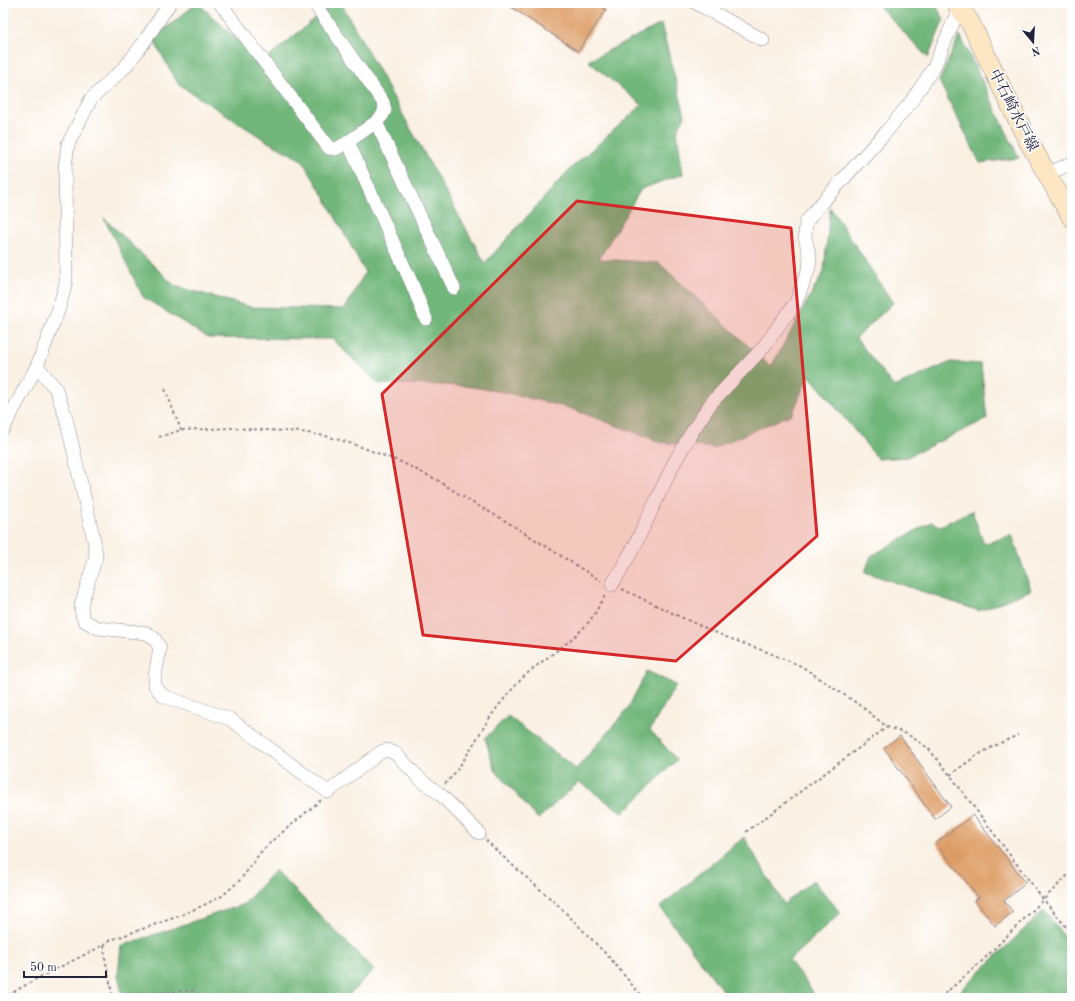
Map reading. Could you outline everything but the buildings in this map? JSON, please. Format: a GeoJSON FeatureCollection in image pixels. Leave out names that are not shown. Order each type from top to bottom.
{"type":"FeatureCollection","features":[{"type":"Feature","properties":{"kind":"main road","name":"中石崎水戸線"},"geometry":{"type":"LineString","coordinates":[[958,5],[970,22],[1026,137],[1072,218]]}},
{"type":"Feature","properties":{"kind":"street"},"geometry":{"type":"LineString","coordinates":[[3,429],[37,366],[58,311],[66,283],[65,167],[68,144],[91,99],[125,67],[142,45],[170,3]]}},
{"type":"Feature","properties":{"kind":"street"},"geometry":{"type":"LineString","coordinates":[[220,3],[329,148],[336,149],[376,122],[385,110],[383,102],[314,3]]}},
{"type":"Feature","properties":{"kind":"street"},"geometry":{"type":"LineString","coordinates":[[696,3],[763,40]]}},
{"type":"Feature","properties":{"kind":"street"},"geometry":{"type":"LineString","coordinates":[[612,585],[635,545],[673,465],[711,403],[762,349],[796,302],[809,268],[810,258],[805,237],[806,222],[886,133],[911,102],[934,67],[956,16],[958,5]]}},
{"type":"Feature","properties":{"kind":"street"},"geometry":{"type":"LineString","coordinates":[[376,122],[454,288]]}},
{"type":"Feature","properties":{"kind":"street"},"geometry":{"type":"LineString","coordinates":[[348,142],[412,284],[426,319]]}},
{"type":"Feature","properties":{"kind":"street"},"geometry":{"type":"LineString","coordinates":[[1047,174],[1072,163]]}},
{"type":"Feature","properties":{"kind":"street"},"geometry":{"type":"LineString","coordinates":[[37,366],[56,389],[66,418],[94,540],[96,557],[81,605],[82,614],[85,621],[98,628],[147,632],[154,638],[160,648],[155,676],[156,686],[163,696],[230,719],[328,792],[380,752],[387,750],[396,754],[421,780],[436,791],[479,833]]}},
{"type":"Feature","properties":{"kind":"path"},"geometry":{"type":"LineString","coordinates":[[166,389],[181,430]]}},
{"type":"Feature","properties":{"kind":"path"},"geometry":{"type":"LineString","coordinates":[[159,437],[181,430],[231,428],[302,432],[326,436],[382,454],[437,480],[604,583],[612,585],[706,629],[801,666],[861,706],[887,727],[907,734],[928,748],[1044,900],[1072,934]]}},
{"type":"Feature","properties":{"kind":"path"},"geometry":{"type":"LineString","coordinates":[[436,791],[456,772],[473,747],[482,729],[502,700],[529,672],[574,637],[586,625],[612,585]]}},
{"type":"Feature","properties":{"kind":"path"},"geometry":{"type":"LineString","coordinates":[[746,832],[887,727]]}},
{"type":"Feature","properties":{"kind":"path"},"geometry":{"type":"LineString","coordinates":[[950,775],[976,756],[1018,735]]}},
{"type":"Feature","properties":{"kind":"path"},"geometry":{"type":"LineString","coordinates":[[3,998],[38,978],[104,945],[108,941],[179,916],[222,896],[239,881],[259,854],[272,841],[328,792]]}},
{"type":"Feature","properties":{"kind":"path"},"geometry":{"type":"LineString","coordinates":[[479,833],[499,853],[561,908],[609,957],[643,998]]}},
{"type":"Feature","properties":{"kind":"path"},"geometry":{"type":"LineString","coordinates":[[940,998],[981,962],[1072,871]]}},
{"type":"Feature","properties":{"kind":"path"},"geometry":{"type":"LineString","coordinates":[[104,945],[105,958],[113,996],[193,991],[201,998]]}},
{"type":"Feature","properties":{"kind":"highlighted area"},"geometry":{"type":"Polygon","coordinates":[[[577,201],[791,228],[817,536],[676,661],[423,635],[382,394],[577,201]]]}},
{"type":"Feature","properties":{"kind":"green space"},"geometry":{"type":"Polygon","coordinates":[[[197,3],[262,63],[333,3],[341,3],[485,263],[570,169],[642,105],[588,61],[661,24],[685,116],[677,131],[683,174],[641,189],[599,259],[659,263],[771,367],[824,271],[830,207],[893,303],[856,338],[894,387],[951,362],[981,364],[987,419],[907,457],[878,459],[809,375],[792,414],[714,448],[658,442],[569,408],[508,393],[473,387],[446,385],[379,384],[332,339],[208,338],[143,297],[104,218],[175,286],[251,307],[345,309],[365,272],[325,198],[302,160],[268,142],[178,84],[153,39],[197,3]]]}},
{"type":"Feature","properties":{"kind":"green space"},"geometry":{"type":"Polygon","coordinates":[[[876,3],[934,3],[944,19],[928,58],[876,3]]]}},
{"type":"Feature","properties":{"kind":"green space"},"geometry":{"type":"Polygon","coordinates":[[[960,35],[1019,158],[980,163],[939,81],[960,35]]]}},
{"type":"Feature","properties":{"kind":"green space"},"geometry":{"type":"Polygon","coordinates":[[[972,511],[984,544],[1012,535],[1031,590],[979,611],[865,572],[871,556],[931,522],[940,526],[972,511]]]}},
{"type":"Feature","properties":{"kind":"green space"},"geometry":{"type":"Polygon","coordinates":[[[647,671],[676,685],[650,730],[677,760],[623,813],[579,782],[538,819],[495,770],[485,738],[508,716],[576,769],[627,710],[647,671]]]}},
{"type":"Feature","properties":{"kind":"green space"},"geometry":{"type":"Polygon","coordinates":[[[744,837],[784,904],[813,880],[841,913],[789,960],[813,992],[811,998],[728,998],[660,907],[744,837]]]}},
{"type":"Feature","properties":{"kind":"green space"},"geometry":{"type":"Polygon","coordinates":[[[275,870],[374,970],[346,998],[123,998],[118,975],[121,946],[244,904],[275,870]]]}},
{"type":"Feature","properties":{"kind":"green space"},"geometry":{"type":"Polygon","coordinates":[[[1044,910],[1072,947],[1072,998],[953,998],[1044,910]]]}}]}
